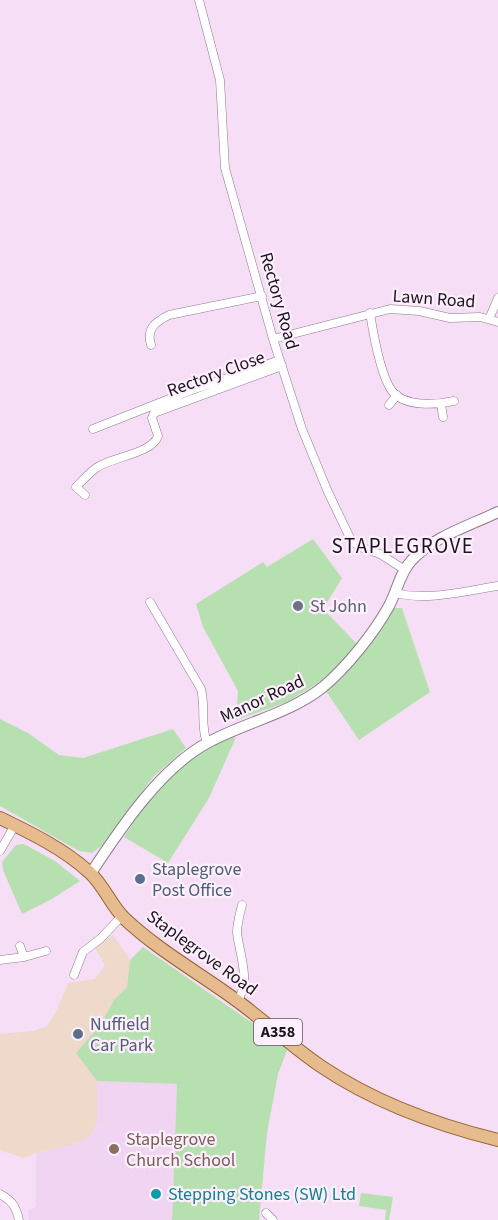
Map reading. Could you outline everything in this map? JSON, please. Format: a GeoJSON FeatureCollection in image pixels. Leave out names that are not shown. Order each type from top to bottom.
{"type":"FeatureCollection","features":[{"type":"Feature","properties":{"kind":"main road","name":"A358"},"geometry":{"type":"LineString","coordinates":[[0,818],[65,854],[91,873]]}},
{"type":"Feature","properties":{"kind":"main road","name":"Staplegrove Road"},"geometry":{"type":"LineString","coordinates":[[91,873],[122,916],[154,943],[237,1001],[319,1065],[366,1093],[425,1118],[498,1140]]}},
{"type":"Feature","properties":{"kind":"street","name":"Rectory Road"},"geometry":{"type":"LineString","coordinates":[[199,0],[220,80],[225,168],[273,339],[302,429],[344,529],[351,540],[360,547],[380,554],[405,570]]}},
{"type":"Feature","properties":{"kind":"street"},"geometry":{"type":"LineString","coordinates":[[151,345],[148,338],[150,329],[157,321],[169,315],[262,296]]}},
{"type":"Feature","properties":{"kind":"street","name":"Lawn Road"},"geometry":{"type":"LineString","coordinates":[[489,319],[498,298]]}},
{"type":"Feature","properties":{"kind":"street","name":"Lawn Road"},"geometry":{"type":"LineString","coordinates":[[273,339],[397,308],[450,318],[480,317],[498,322]]}},
{"type":"Feature","properties":{"kind":"street"},"geometry":{"type":"LineString","coordinates":[[370,313],[387,381],[393,392],[404,400],[441,404],[454,401]]}},
{"type":"Feature","properties":{"kind":"street"},"geometry":{"type":"LineString","coordinates":[[93,429],[192,390],[281,363]]}},
{"type":"Feature","properties":{"kind":"street","name":"Rectory Close"},"geometry":{"type":"LineString","coordinates":[[85,495],[76,487],[98,466],[155,442],[157,432],[152,418],[154,413],[281,363]]}},
{"type":"Feature","properties":{"kind":"street"},"geometry":{"type":"LineString","coordinates":[[389,405],[397,395]]}},
{"type":"Feature","properties":{"kind":"street"},"geometry":{"type":"LineString","coordinates":[[441,404],[443,417]]}},
{"type":"Feature","properties":{"kind":"street","name":"Manor Road"},"geometry":{"type":"LineString","coordinates":[[91,873],[166,774],[207,743],[294,706],[322,687],[340,670],[380,620],[410,562],[426,547],[498,512]]}},
{"type":"Feature","properties":{"kind":"street"},"geometry":{"type":"LineString","coordinates":[[395,593],[407,596],[426,596],[498,586]]}},
{"type":"Feature","properties":{"kind":"street"},"geometry":{"type":"LineString","coordinates":[[150,602],[201,690],[204,699],[203,732],[207,743]]}},
{"type":"Feature","properties":{"kind":"street"},"geometry":{"type":"LineString","coordinates":[[0,851],[15,825]]}},
{"type":"Feature","properties":{"kind":"street"},"geometry":{"type":"LineString","coordinates":[[237,1001],[243,993],[244,982],[237,930],[242,904]]}},
{"type":"Feature","properties":{"kind":"street"},"geometry":{"type":"LineString","coordinates":[[74,975],[83,952],[100,939],[122,916]]}},
{"type":"Feature","properties":{"kind":"street"},"geometry":{"type":"LineString","coordinates":[[20,946],[24,957]]}},
{"type":"Feature","properties":{"kind":"street"},"geometry":{"type":"LineString","coordinates":[[0,960],[46,951]]}},
{"type":"Feature","properties":{"kind":"street"},"geometry":{"type":"LineString","coordinates":[[0,1194],[13,1202],[17,1208],[19,1220]]}},
{"type":"Feature","properties":{"kind":"street"},"geometry":{"type":"LineString","coordinates":[[266,1213],[273,1220]]}},
{"type":"Feature","properties":{"kind":"shaded area"},"geometry":{"type":"Polygon","coordinates":[[[113,935],[130,960],[127,987],[114,1000],[101,1024],[76,1053],[97,1081],[97,1125],[88,1138],[72,1145],[24,1158],[0,1150],[0,1034],[33,1031],[46,1027],[57,1010],[68,983],[95,979],[105,965],[95,948],[113,935]]]}},
{"type":"Feature","properties":{"kind":"shaded area","name":"Staplegrove Church School"},"geometry":{"type":"Polygon","coordinates":[[[97,1081],[177,1084],[172,1220],[29,1220],[28,1210],[36,1207],[36,1153],[72,1145],[88,1138],[97,1126],[97,1081]]]}},
{"type":"Feature","properties":{"kind":"green space"},"geometry":{"type":"Polygon","coordinates":[[[313,539],[342,578],[323,609],[358,645],[329,676],[287,702],[236,720],[238,691],[203,627],[196,604],[263,562],[267,567],[313,539]]]}},
{"type":"Feature","properties":{"kind":"green space"},"geometry":{"type":"Polygon","coordinates":[[[393,608],[402,608],[430,692],[359,740],[326,691],[341,679],[393,608]]]}},
{"type":"Feature","properties":{"kind":"green space"},"geometry":{"type":"Polygon","coordinates":[[[0,719],[28,733],[59,755],[83,758],[173,729],[186,748],[154,776],[104,844],[92,853],[79,851],[0,806],[0,719]]]}},
{"type":"Feature","properties":{"kind":"green space"},"geometry":{"type":"Polygon","coordinates":[[[236,737],[209,798],[168,863],[124,837],[157,790],[185,762],[218,742],[236,737]]]}},
{"type":"Feature","properties":{"kind":"green space"},"geometry":{"type":"Polygon","coordinates":[[[24,844],[55,861],[80,881],[22,914],[3,870],[2,862],[16,845],[24,844]]]}},
{"type":"Feature","properties":{"kind":"green space"},"geometry":{"type":"Polygon","coordinates":[[[143,947],[258,1027],[287,1050],[278,1074],[267,1133],[259,1220],[172,1220],[177,1084],[97,1081],[76,1053],[101,1024],[114,1000],[127,987],[130,960],[143,947]]]}},
{"type":"Feature","properties":{"kind":"green space"},"geometry":{"type":"Polygon","coordinates":[[[361,1193],[393,1197],[389,1220],[385,1220],[386,1210],[359,1206],[361,1193]]]}},
{"type":"Feature","properties":{"kind":"place","name":"St John"},"geometry":{"type":"Point","coordinates":[298,606]}},
{"type":"Feature","properties":{"kind":"place","name":"Staplegrove Post Office"},"geometry":{"type":"Point","coordinates":[140,879]}},
{"type":"Feature","properties":{"kind":"place","name":"Nuffield Car Park"},"geometry":{"type":"Point","coordinates":[78,1034]}},
{"type":"Feature","properties":{"kind":"place","name":"Staplegrove Church School"},"geometry":{"type":"Point","coordinates":[114,1149]}},
{"type":"Feature","properties":{"kind":"place","name":"Stepping Stones (SW) Ltd"},"geometry":{"type":"Point","coordinates":[156,1194]}},
{"type":"Feature","properties":{"kind":"district","name":"STAPLEGROVE"},"geometry":{"type":"Point","coordinates":[403,546]}}]}
